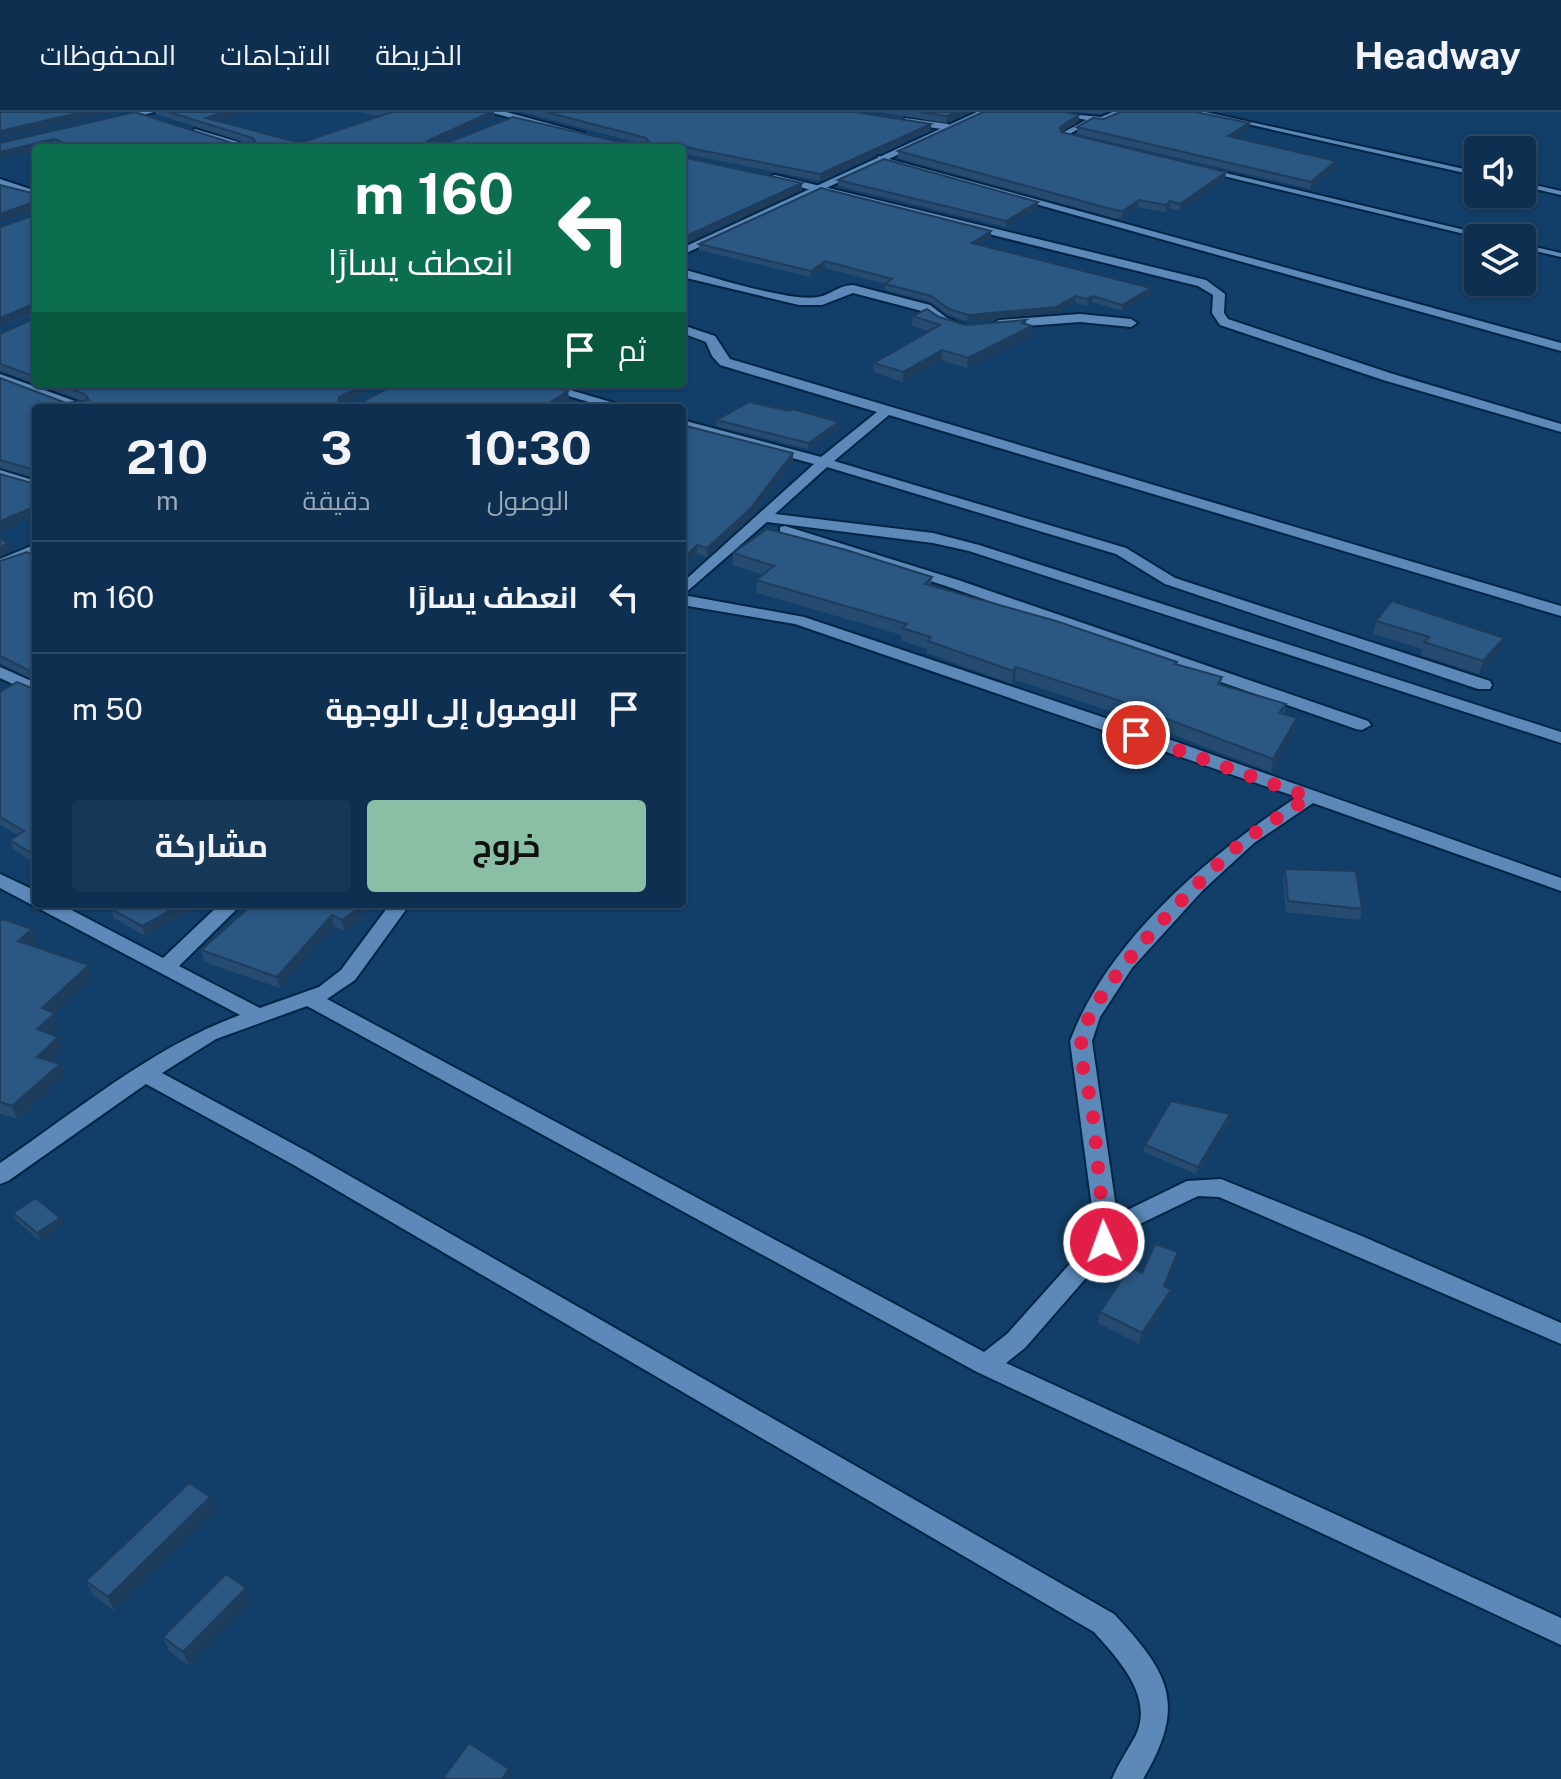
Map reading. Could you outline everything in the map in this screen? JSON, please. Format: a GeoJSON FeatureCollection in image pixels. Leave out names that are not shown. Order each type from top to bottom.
{"type":"FeatureCollection","features":[{"type":"Feature","properties":{"kind":"street"},"geometry":{"type":"LineString","coordinates":[[494,112],[584,134]]}},
{"type":"Feature","properties":{"kind":"street"},"geometry":{"type":"LineString","coordinates":[[686,250],[985,112]]}},
{"type":"Feature","properties":{"kind":"street"},"geometry":{"type":"LineString","coordinates":[[1051,112],[1090,120],[1110,119],[1122,112]]}},
{"type":"Feature","properties":{"kind":"street"},"geometry":{"type":"LineString","coordinates":[[107,121],[142,114]]}},
{"type":"Feature","properties":{"kind":"street"},"geometry":{"type":"LineString","coordinates":[[488,127],[514,116]]}},
{"type":"Feature","properties":{"kind":"street"},"geometry":{"type":"LineString","coordinates":[[897,120],[948,127]]}},
{"type":"Feature","properties":{"kind":"street"},"geometry":{"type":"LineString","coordinates":[[179,127],[235,144]]}},
{"type":"Feature","properties":{"kind":"street"},"geometry":{"type":"LineString","coordinates":[[882,158],[1561,347]]}},
{"type":"Feature","properties":{"kind":"street"},"geometry":{"type":"LineString","coordinates":[[758,174],[1202,283],[1219,294],[1218,313],[1224,322],[1388,377],[1561,428]]}},
{"type":"Feature","properties":{"kind":"street"},"geometry":{"type":"LineString","coordinates":[[0,182],[32,194]]}},
{"type":"Feature","properties":{"kind":"street"},"geometry":{"type":"LineString","coordinates":[[686,274],[799,301],[822,301],[853,289],[926,308],[943,321],[966,328],[1080,318],[1131,323]]}},
{"type":"Feature","properties":{"kind":"street"},"geometry":{"type":"LineString","coordinates":[[686,330],[712,338],[716,342],[718,356],[725,362],[1561,611]]}},
{"type":"Feature","properties":{"kind":"street"},"geometry":{"type":"LineString","coordinates":[[0,378],[70,404]]}},
{"type":"Feature","properties":{"kind":"street"},"geometry":{"type":"LineString","coordinates":[[550,388],[609,404]]}},
{"type":"Feature","properties":{"kind":"street"},"geometry":{"type":"LineString","coordinates":[[686,587],[824,462],[885,412]]}},
{"type":"Feature","properties":{"kind":"street"},"geometry":{"type":"LineString","coordinates":[[686,425],[824,462],[1121,551],[1170,581],[1484,685]]}},
{"type":"Feature","properties":{"kind":"street"},"geometry":{"type":"LineString","coordinates":[[0,474],[32,485]]}},
{"type":"Feature","properties":{"kind":"street"},"geometry":{"type":"LineString","coordinates":[[761,519],[1362,725]]}},
{"type":"Feature","properties":{"kind":"street"},"geometry":{"type":"LineString","coordinates":[[761,519],[933,538],[974,548],[1561,738]]}},
{"type":"Feature","properties":{"kind":"street"},"geometry":{"type":"LineString","coordinates":[[0,565],[32,551]]}},
{"type":"Feature","properties":{"kind":"street"},"geometry":{"type":"LineString","coordinates":[[686,601],[798,620],[1561,885]]}},
{"type":"Feature","properties":{"kind":"street"},"geometry":{"type":"LineString","coordinates":[[0,672],[32,688]]}},
{"type":"Feature","properties":{"kind":"street"},"geometry":{"type":"LineString","coordinates":[[986,1365],[1016,1341],[1104,1242],[1107,1230],[1091,1104],[1083,1067],[1081,1041],[1085,1023],[1096,1004],[1172,910],[1240,844],[1309,797]]}},
{"type":"Feature","properties":{"kind":"street"},"geometry":{"type":"LineString","coordinates":[[0,880],[32,897]]}},
{"type":"Feature","properties":{"kind":"street"},"geometry":{"type":"LineString","coordinates":[[53,908],[258,1016]]}},
{"type":"Feature","properties":{"kind":"street"},"geometry":{"type":"LineString","coordinates":[[165,967],[228,908]]}},
{"type":"Feature","properties":{"kind":"street"},"geometry":{"type":"LineString","coordinates":[[0,1175],[145,1074],[209,1034],[326,992],[348,975],[397,908]]}},
{"type":"Feature","properties":{"kind":"street"},"geometry":{"type":"LineString","coordinates":[[310,999],[986,1365],[1561,1632]]}},
{"type":"Feature","properties":{"kind":"street"},"geometry":{"type":"LineString","coordinates":[[145,1074],[300,1158],[1104,1623],[1126,1646],[1151,1685],[1154,1727],[1127,1779]]}},
{"type":"Feature","properties":{"kind":"street"},"geometry":{"type":"LineString","coordinates":[[1107,1230],[1195,1187],[1221,1188],[1356,1243],[1561,1334]]}},
{"type":"Feature","properties":{"kind":"lane"},"geometry":{"type":"LineString","coordinates":[[1197,112],[1464,171]]}},
{"type":"Feature","properties":{"kind":"lane"},"geometry":{"type":"LineString","coordinates":[[1085,142],[1064,136],[1090,120]]}},
{"type":"Feature","properties":{"kind":"lane"},"geometry":{"type":"LineString","coordinates":[[1204,170],[1464,232]]}},
{"type":"Feature","properties":{"kind":"lane"},"geometry":{"type":"LineString","coordinates":[[1536,187],[1561,193]]}},
{"type":"Feature","properties":{"kind":"lane"},"geometry":{"type":"LineString","coordinates":[[1536,249],[1561,255]]}},
{"type":"Feature","properties":{"kind":"building"},"geometry":{"type":"Polygon","coordinates":[[[0,112],[83,112],[0,131],[0,112]]]}},
{"type":"Feature","properties":{"kind":"building"},"geometry":{"type":"Polygon","coordinates":[[[135,112],[235,144],[67,144],[54,139],[0,152],[0,143],[135,112]]]}},
{"type":"Feature","properties":{"kind":"building"},"geometry":{"type":"Polygon","coordinates":[[[169,112],[225,112],[206,118],[300,143],[392,112],[491,112],[427,141],[430,144],[235,144],[255,142],[253,138],[169,112]]]}},
{"type":"Feature","properties":{"kind":"building"},"geometry":{"type":"Polygon","coordinates":[[[546,112],[855,112],[931,124],[820,174],[686,147],[686,144],[628,144],[649,142],[646,138],[546,112]]]}},
{"type":"Feature","properties":{"kind":"building"},"geometry":{"type":"Polygon","coordinates":[[[920,112],[956,112],[947,116],[920,112]]]}},
{"type":"Feature","properties":{"kind":"building"},"geometry":{"type":"Polygon","coordinates":[[[983,112],[1065,112],[1079,115],[1060,127],[1061,132],[1226,172],[1180,204],[1139,200],[1123,211],[898,151],[983,112]]]}},
{"type":"Feature","properties":{"kind":"building"},"geometry":{"type":"Polygon","coordinates":[[[1120,112],[1196,112],[1249,123],[1228,136],[1336,161],[1311,182],[1077,127],[1093,118],[1104,119],[1120,112]]]}},
{"type":"Feature","properties":{"kind":"building"},"geometry":{"type":"Polygon","coordinates":[[[513,117],[628,144],[444,144],[513,117]]]}},
{"type":"Feature","properties":{"kind":"building"},"geometry":{"type":"Polygon","coordinates":[[[686,158],[802,183],[686,236],[686,158]]]}},
{"type":"Feature","properties":{"kind":"building"},"geometry":{"type":"Polygon","coordinates":[[[884,159],[1038,202],[1006,221],[838,180],[884,159]]]}},
{"type":"Feature","properties":{"kind":"building"},"geometry":{"type":"Polygon","coordinates":[[[0,185],[32,193],[32,202],[0,214],[0,185]]]}},
{"type":"Feature","properties":{"kind":"building"},"geometry":{"type":"Polygon","coordinates":[[[821,188],[991,231],[972,243],[1151,288],[1122,305],[1093,296],[1087,299],[1076,296],[1056,307],[968,315],[949,309],[931,296],[885,284],[892,279],[825,261],[811,271],[699,244],[821,188]]]}},
{"type":"Feature","properties":{"kind":"building"},"geometry":{"type":"Polygon","coordinates":[[[32,216],[32,304],[0,318],[0,227],[32,216]]]}},
{"type":"Feature","properties":{"kind":"building"},"geometry":{"type":"Polygon","coordinates":[[[927,309],[939,317],[966,325],[1026,320],[1022,323],[1032,326],[968,358],[942,350],[903,372],[874,363],[940,325],[913,316],[927,309]]]}},
{"type":"Feature","properties":{"kind":"building"},"geometry":{"type":"Polygon","coordinates":[[[32,319],[32,376],[0,364],[0,334],[32,319]]]}},
{"type":"Feature","properties":{"kind":"building"},"geometry":{"type":"Polygon","coordinates":[[[0,378],[66,403],[89,400],[85,394],[68,388],[358,388],[339,397],[338,402],[360,403],[388,388],[558,388],[568,391],[552,401],[554,404],[32,404],[32,469],[0,460],[0,378]]]}},
{"type":"Feature","properties":{"kind":"building"},"geometry":{"type":"Polygon","coordinates":[[[749,402],[790,411],[793,409],[839,422],[808,443],[716,420],[749,402]]]}},
{"type":"Feature","properties":{"kind":"building"},"geometry":{"type":"Polygon","coordinates":[[[686,426],[793,453],[750,509],[707,548],[697,545],[686,556],[686,426]]]}},
{"type":"Feature","properties":{"kind":"building"},"geometry":{"type":"Polygon","coordinates":[[[0,474],[32,483],[32,508],[0,521],[0,474]]]}},
{"type":"Feature","properties":{"kind":"building"},"geometry":{"type":"Polygon","coordinates":[[[767,529],[932,577],[925,584],[1056,621],[1177,662],[1175,664],[1222,677],[1218,684],[1286,704],[1279,713],[1297,718],[1273,759],[1117,700],[1016,667],[1013,671],[928,641],[931,637],[902,628],[907,624],[756,580],[774,566],[733,553],[767,529]]]}},
{"type":"Feature","properties":{"kind":"building"},"geometry":{"type":"Polygon","coordinates":[[[27,552],[32,555],[32,672],[0,656],[0,561],[27,552]]]}},
{"type":"Feature","properties":{"kind":"building"},"geometry":{"type":"Polygon","coordinates":[[[1392,601],[1504,638],[1483,661],[1424,642],[1429,637],[1376,621],[1392,601]]]}},
{"type":"Feature","properties":{"kind":"building"},"geometry":{"type":"Polygon","coordinates":[[[17,682],[32,688],[32,854],[10,840],[24,831],[0,817],[0,692],[17,682]]]}},
{"type":"Feature","properties":{"kind":"building"},"geometry":{"type":"Polygon","coordinates":[[[1285,869],[1356,871],[1362,909],[1288,901],[1285,869]]]}},
{"type":"Feature","properties":{"kind":"building"},"geometry":{"type":"Polygon","coordinates":[[[113,908],[174,908],[142,926],[113,908]]]}},
{"type":"Feature","properties":{"kind":"building"},"geometry":{"type":"Polygon","coordinates":[[[248,908],[358,908],[342,920],[332,915],[277,977],[201,950],[248,908]]]}},
{"type":"Feature","properties":{"kind":"building"},"geometry":{"type":"Polygon","coordinates":[[[3,919],[32,929],[18,941],[89,965],[42,1008],[55,1013],[37,1029],[58,1037],[37,1057],[60,1064],[12,1106],[0,1102],[0,922],[3,919]]]}},
{"type":"Feature","properties":{"kind":"building"},"geometry":{"type":"Polygon","coordinates":[[[1171,1101],[1230,1114],[1198,1167],[1145,1145],[1171,1101]]]}},
{"type":"Feature","properties":{"kind":"building"},"geometry":{"type":"Polygon","coordinates":[[[36,1198],[60,1218],[37,1233],[13,1213],[36,1198]]]}},
{"type":"Feature","properties":{"kind":"building"},"geometry":{"type":"Polygon","coordinates":[[[1155,1244],[1178,1252],[1164,1286],[1171,1290],[1142,1333],[1100,1312],[1130,1267],[1142,1273],[1155,1244]]]}},
{"type":"Feature","properties":{"kind":"building"},"geometry":{"type":"Polygon","coordinates":[[[189,1483],[210,1497],[108,1597],[86,1581],[189,1483]]]}},
{"type":"Feature","properties":{"kind":"building"},"geometry":{"type":"Polygon","coordinates":[[[226,1574],[246,1588],[183,1652],[163,1637],[226,1574]]]}},
{"type":"Feature","properties":{"kind":"building"},"geometry":{"type":"Polygon","coordinates":[[[469,1743],[509,1769],[502,1779],[444,1777],[469,1743]]]}},
{"type":"Feature","properties":{"kind":"route"},"geometry":{"type":"LineString","coordinates":[[1104,1242],[1107,1230],[1091,1104],[1083,1067],[1081,1041],[1085,1023],[1135,953],[1172,910],[1240,844],[1309,797],[1136,735]]}}]}
